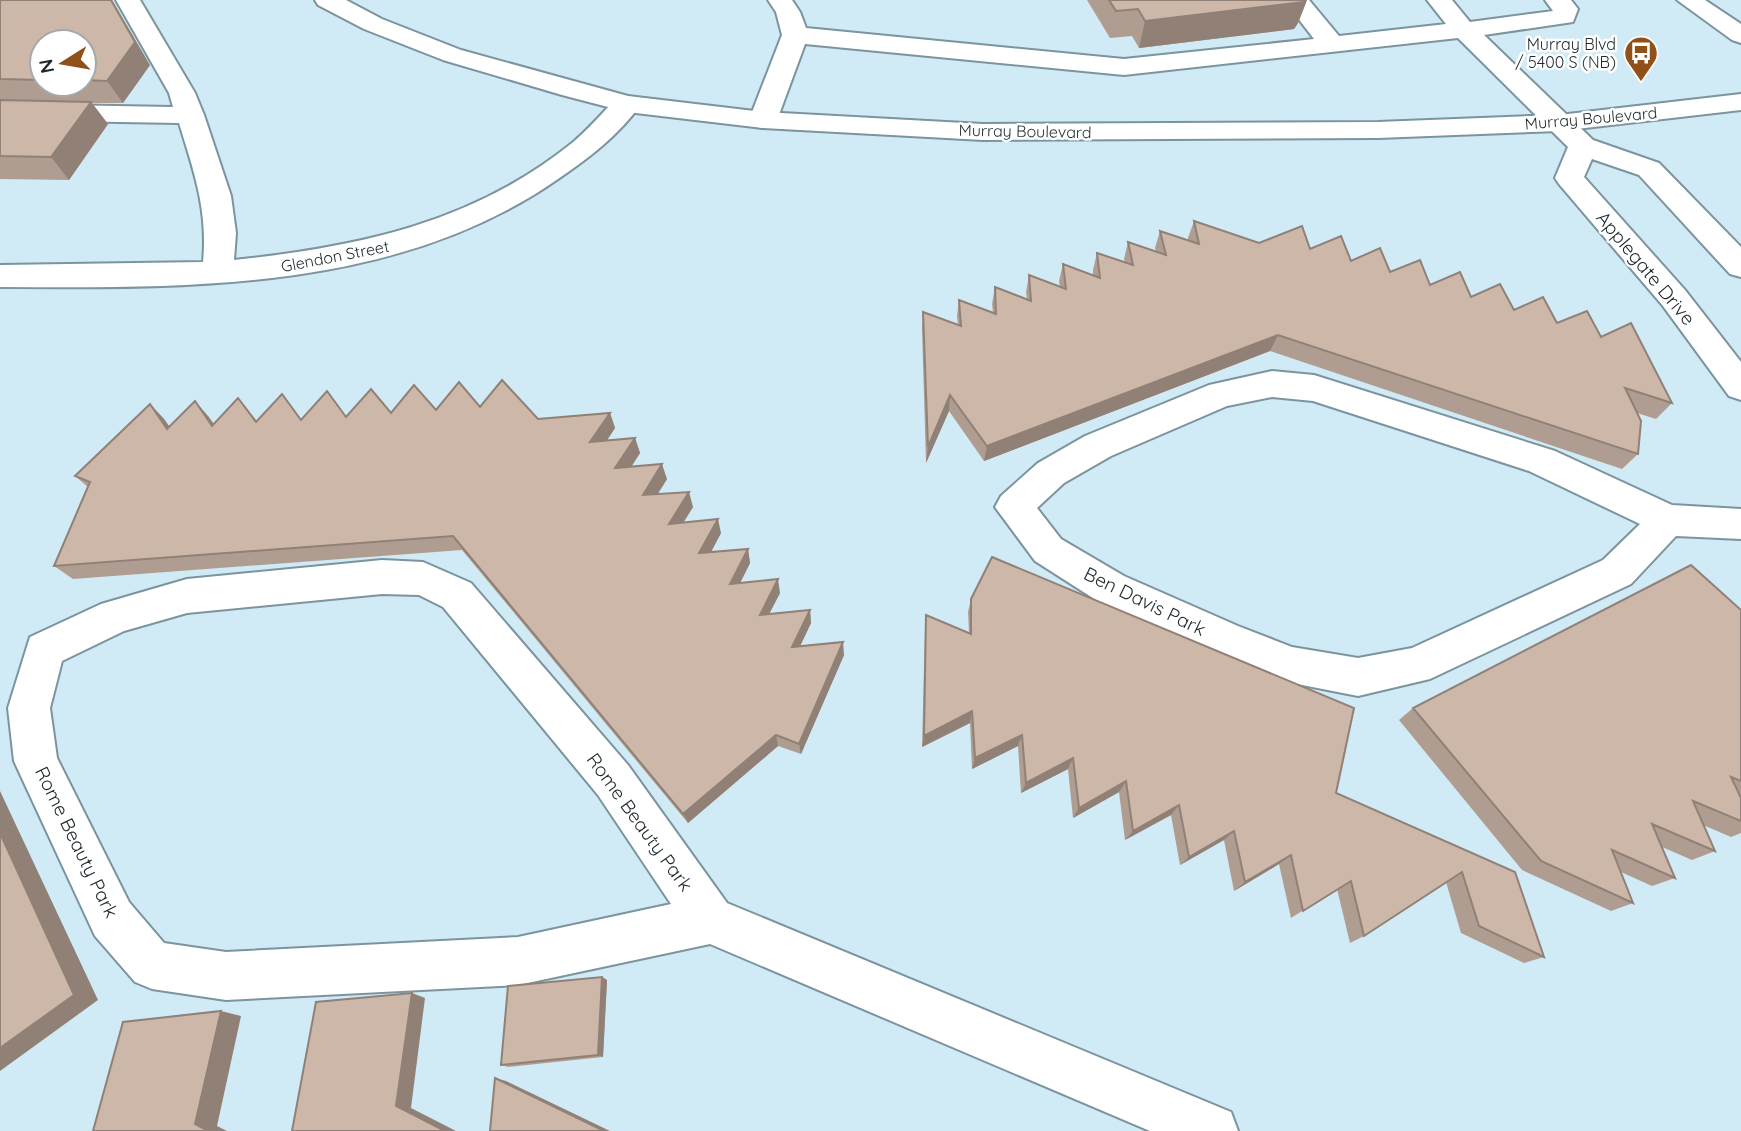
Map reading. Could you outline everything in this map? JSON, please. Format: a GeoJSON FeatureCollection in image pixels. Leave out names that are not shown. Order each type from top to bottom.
{"type":"FeatureCollection","features":[{"type":"Feature","properties":{"kind":"street"},"geometry":{"type":"LineString","coordinates":[[128,0],[182,93],[190,115],[216,196],[221,233],[218,274]]}},
{"type":"Feature","properties":{"kind":"street","name":"Murray Boulevard"},"geometry":{"type":"LineString","coordinates":[[327,0],[373,24],[452,55],[627,104],[763,120],[983,132],[1378,130],[1559,123],[1741,102]]}},
{"type":"Feature","properties":{"kind":"street"},"geometry":{"type":"LineString","coordinates":[[763,120],[795,35],[788,12],[780,0]]}},
{"type":"Feature","properties":{"kind":"street"},"geometry":{"type":"LineString","coordinates":[[1296,0],[1331,43]]}},
{"type":"Feature","properties":{"kind":"street"},"geometry":{"type":"LineString","coordinates":[[1439,0],[1464,30],[1583,146],[1649,169],[1741,266]]}},
{"type":"Feature","properties":{"kind":"street"},"geometry":{"type":"LineString","coordinates":[[795,35],[1124,67],[1564,17],[1566,9],[1557,0]]}},
{"type":"Feature","properties":{"kind":"street"},"geometry":{"type":"LineString","coordinates":[[1700,7],[1733,0]]}},
{"type":"Feature","properties":{"kind":"street"},"geometry":{"type":"LineString","coordinates":[[1700,7],[1741,12]]}},
{"type":"Feature","properties":{"kind":"street"},"geometry":{"type":"LineString","coordinates":[[1700,7],[1741,35]]}},
{"type":"Feature","properties":{"kind":"street","name":"Glendon Street"},"geometry":{"type":"LineString","coordinates":[[0,276],[218,274],[308,264],[349,256],[449,225],[506,199],[579,152],[627,104]]}},
{"type":"Feature","properties":{"kind":"street"},"geometry":{"type":"LineString","coordinates":[[0,112],[190,115]]}},
{"type":"Feature","properties":{"kind":"street","name":"Applegate Drive"},"geometry":{"type":"LineString","coordinates":[[1583,146],[1569,178],[1674,298],[1741,387]]}},
{"type":"Feature","properties":{"kind":"street","name":"Ben Davis Park"},"geometry":{"type":"LineString","coordinates":[[1668,520],[1617,572],[1416,666],[1359,677],[1292,666],[1110,588],[1048,550],[1014,507],[1051,473],[1098,446],[1221,394],[1272,384],[1314,387],[1542,461],[1668,520],[1741,524]]}},
{"type":"Feature","properties":{"kind":"street","name":"Rome Beauty Park"},"geometry":{"type":"LineString","coordinates":[[382,577],[423,579],[457,595],[613,780],[710,920],[518,961],[226,976],[152,965],[113,919],[36,761],[29,708],[44,650],[115,616],[187,596],[382,577]]}},
{"type":"Feature","properties":{"kind":"street"},"geometry":{"type":"LineString","coordinates":[[710,920],[1212,1131]]}},
{"type":"Feature","properties":{"kind":"building"},"geometry":{"type":"Polygon","coordinates":[[[0,0],[111,0],[135,42],[107,81],[98,81],[98,28],[28,28],[28,80],[0,79],[0,0]]]}},
{"type":"Feature","properties":{"kind":"building"},"geometry":{"type":"Polygon","coordinates":[[[1109,0],[1305,0],[1145,21],[1138,9],[1116,11],[1109,0]]]}},
{"type":"Feature","properties":{"kind":"building"},"geometry":{"type":"Polygon","coordinates":[[[0,100],[91,102],[51,157],[0,156],[0,100]]]}},
{"type":"Feature","properties":{"kind":"building"},"geometry":{"type":"Polygon","coordinates":[[[1194,221],[1259,243],[1302,226],[1310,249],[1341,236],[1351,261],[1380,248],[1390,272],[1420,260],[1430,285],[1460,272],[1471,297],[1500,284],[1514,310],[1543,297],[1557,323],[1587,311],[1601,337],[1631,323],[1672,403],[1625,388],[1641,421],[1638,454],[1278,335],[987,446],[950,395],[928,447],[923,312],[961,326],[959,300],[996,314],[995,287],[1031,301],[1029,275],[1066,289],[1063,264],[1100,278],[1097,253],[1133,265],[1128,242],[1166,255],[1160,231],[1199,244],[1194,221]]]}},
{"type":"Feature","properties":{"kind":"building"},"geometry":{"type":"Polygon","coordinates":[[[502,380],[538,419],[610,413],[590,442],[635,438],[615,468],[662,464],[643,495],[689,492],[669,524],[718,519],[699,553],[748,549],[730,584],[778,579],[760,615],[810,610],[792,647],[843,642],[799,744],[776,735],[683,814],[453,536],[54,566],[90,482],[75,476],[150,404],[167,429],[195,401],[212,426],[238,398],[256,422],[282,394],[301,420],[327,391],[346,417],[371,389],[391,413],[414,385],[436,410],[459,382],[480,407],[502,380]]]}},
{"type":"Feature","properties":{"kind":"building"},"geometry":{"type":"Polygon","coordinates":[[[992,557],[1354,708],[1336,793],[1515,872],[1544,957],[1479,926],[1462,872],[1364,936],[1351,881],[1303,911],[1291,855],[1245,882],[1234,831],[1189,857],[1179,805],[1133,831],[1126,781],[1079,808],[1073,758],[1026,783],[1022,735],[975,758],[972,711],[924,736],[926,615],[971,634],[971,599],[992,557]]]}},
{"type":"Feature","properties":{"kind":"building"},"geometry":{"type":"Polygon","coordinates":[[[1691,565],[1741,610],[1741,781],[1731,777],[1741,798],[1741,821],[1693,801],[1715,851],[1652,824],[1675,878],[1612,850],[1633,903],[1541,861],[1413,708],[1691,565]]]}},
{"type":"Feature","properties":{"kind":"building"},"geometry":{"type":"Polygon","coordinates":[[[0,833],[74,995],[0,1048],[0,833]]]}},
{"type":"Feature","properties":{"kind":"building"},"geometry":{"type":"Polygon","coordinates":[[[602,977],[598,1055],[501,1065],[508,986],[602,977]]]}},
{"type":"Feature","properties":{"kind":"building"},"geometry":{"type":"Polygon","coordinates":[[[412,993],[396,1106],[445,1131],[292,1131],[316,1002],[412,993]]]}},
{"type":"Feature","properties":{"kind":"building"},"geometry":{"type":"Polygon","coordinates":[[[221,1011],[195,1124],[208,1131],[93,1131],[123,1022],[221,1011]]]}},
{"type":"Feature","properties":{"kind":"building"},"geometry":{"type":"Polygon","coordinates":[[[495,1078],[604,1131],[490,1131],[495,1078]]]}},
{"type":"Feature","properties":{"kind":"place","name":"Murray Blvd / 5400 S (NB)"},"geometry":{"type":"Point","coordinates":[1641,83]}}]}
